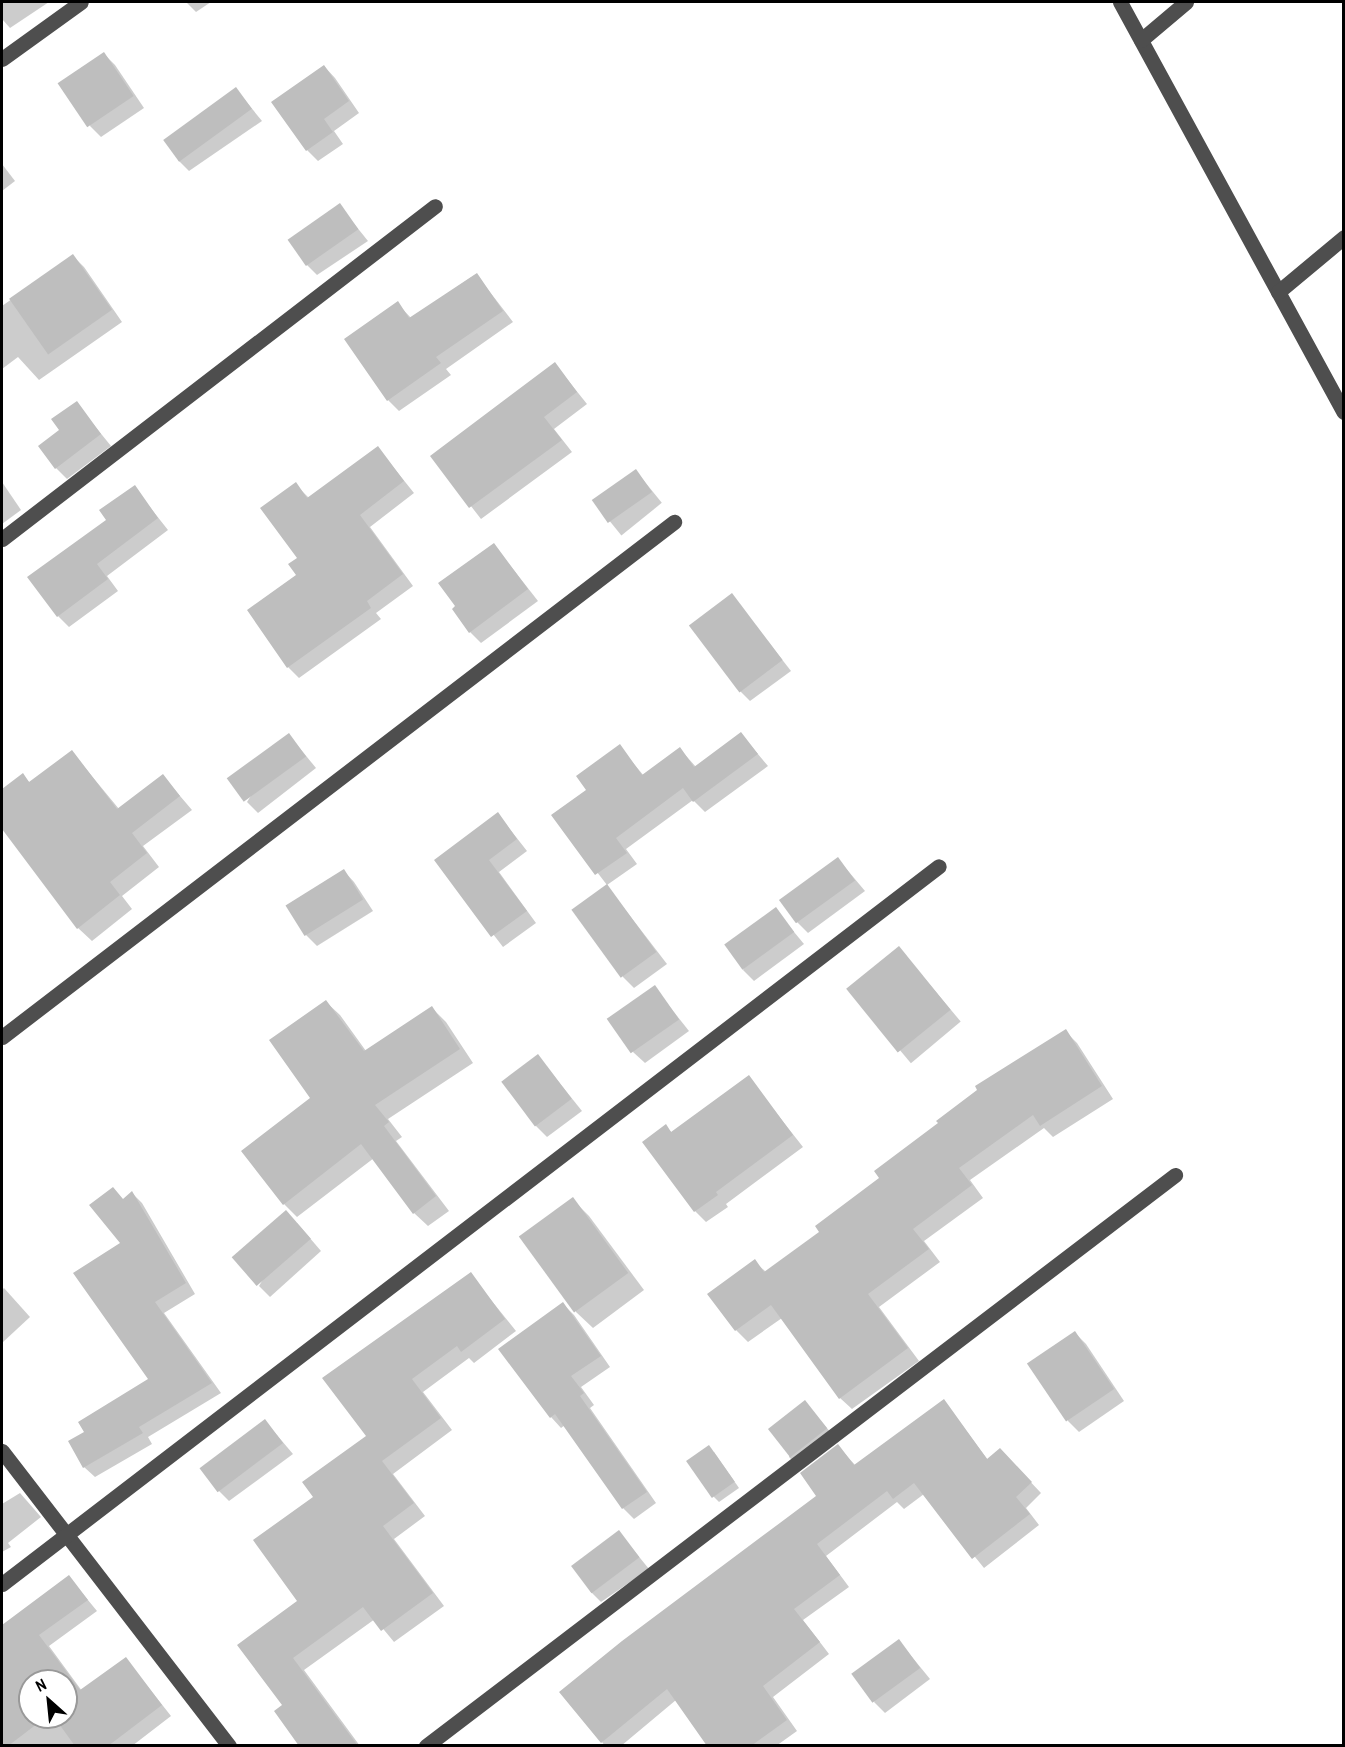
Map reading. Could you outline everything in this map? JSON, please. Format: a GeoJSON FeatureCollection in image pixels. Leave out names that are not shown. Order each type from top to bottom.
{"type":"FeatureCollection","features":[{"type":"Feature","properties":{"kind":"street"},"geometry":{"type":"LineString","coordinates":[[2,59],[81,2]]}},
{"type":"Feature","properties":{"kind":"street"},"geometry":{"type":"LineString","coordinates":[[1120,2],[1344,412]]}},
{"type":"Feature","properties":{"kind":"street"},"geometry":{"type":"LineString","coordinates":[[1141,40],[1186,2]]}},
{"type":"Feature","properties":{"kind":"street"},"geometry":{"type":"LineString","coordinates":[[2,539],[435,206]]}},
{"type":"Feature","properties":{"kind":"street"},"geometry":{"type":"LineString","coordinates":[[1278,292],[1344,237]]}},
{"type":"Feature","properties":{"kind":"street"},"geometry":{"type":"LineString","coordinates":[[2,1037],[674,522]]}},
{"type":"Feature","properties":{"kind":"street"},"geometry":{"type":"LineString","coordinates":[[2,1584],[939,866]]}},
{"type":"Feature","properties":{"kind":"street"},"geometry":{"type":"LineString","coordinates":[[426,1746],[1175,1175]]}},
{"type":"Feature","properties":{"kind":"street"},"geometry":{"type":"LineString","coordinates":[[2,1451],[229,1746]]}},
{"type":"Feature","properties":{"kind":"building"},"geometry":{"type":"Polygon","coordinates":[[[104,52],[134,96],[87,127],[58,83],[104,52]]]}},
{"type":"Feature","properties":{"kind":"building"},"geometry":{"type":"Polygon","coordinates":[[[324,65],[349,101],[324,119],[333,132],[306,151],[271,102],[324,65]]]}},
{"type":"Feature","properties":{"kind":"building"},"geometry":{"type":"Polygon","coordinates":[[[236,87],[252,109],[179,162],[163,140],[236,87]]]}},
{"type":"Feature","properties":{"kind":"building"},"geometry":{"type":"Polygon","coordinates":[[[340,203],[358,229],[306,266],[288,240],[340,203]]]}},
{"type":"Feature","properties":{"kind":"building"},"geometry":{"type":"Polygon","coordinates":[[[73,254],[112,310],[48,354],[9,299],[73,254]]]}},
{"type":"Feature","properties":{"kind":"building"},"geometry":{"type":"Polygon","coordinates":[[[477,273],[503,311],[436,357],[441,363],[387,401],[344,339],[398,301],[409,318],[477,273]]]}},
{"type":"Feature","properties":{"kind":"building"},"geometry":{"type":"Polygon","coordinates":[[[555,362],[577,392],[544,417],[562,440],[469,508],[430,456],[555,362]]]}},
{"type":"Feature","properties":{"kind":"building"},"geometry":{"type":"Polygon","coordinates":[[[77,401],[101,434],[55,469],[38,446],[59,430],[51,419],[77,401]]]}},
{"type":"Feature","properties":{"kind":"building"},"geometry":{"type":"Polygon","coordinates":[[[378,446],[404,481],[360,515],[403,574],[367,601],[371,608],[287,668],[247,610],[296,575],[288,564],[297,558],[260,508],[296,482],[307,498],[378,446]]]}},
{"type":"Feature","properties":{"kind":"building"},"geometry":{"type":"Polygon","coordinates":[[[636,469],[652,492],[608,523],[592,500],[636,469]]]}},
{"type":"Feature","properties":{"kind":"building"},"geometry":{"type":"Polygon","coordinates":[[[135,485],[158,518],[97,564],[108,579],[57,617],[27,577],[106,520],[99,510],[135,485]]]}},
{"type":"Feature","properties":{"kind":"building"},"geometry":{"type":"Polygon","coordinates":[[[494,543],[528,589],[469,633],[452,609],[455,606],[438,583],[494,543]]]}},
{"type":"Feature","properties":{"kind":"building"},"geometry":{"type":"Polygon","coordinates":[[[732,593],[783,660],[739,693],[689,625],[732,593]]]}},
{"type":"Feature","properties":{"kind":"building"},"geometry":{"type":"Polygon","coordinates":[[[741,732],[758,754],[693,802],[683,788],[616,838],[627,853],[595,875],[551,815],[586,790],[576,776],[620,744],[642,775],[680,747],[694,767],[741,732]]]}},
{"type":"Feature","properties":{"kind":"building"},"geometry":{"type":"Polygon","coordinates":[[[289,733],[306,756],[244,802],[227,778],[289,733]]]}},
{"type":"Feature","properties":{"kind":"building"},"geometry":{"type":"Polygon","coordinates":[[[72,750],[117,809],[163,774],[180,796],[132,833],[147,853],[110,882],[120,895],[77,929],[2,829],[2,789],[23,773],[29,782],[72,750]]]}},
{"type":"Feature","properties":{"kind":"building"},"geometry":{"type":"Polygon","coordinates":[[[498,812],[517,839],[489,860],[527,911],[491,937],[434,860],[498,812]]]}},
{"type":"Feature","properties":{"kind":"building"},"geometry":{"type":"Polygon","coordinates":[[[838,857],[855,880],[796,923],[779,900],[838,857]]]}},
{"type":"Feature","properties":{"kind":"building"},"geometry":{"type":"Polygon","coordinates":[[[344,869],[363,900],[305,936],[285,906],[344,869]]]}},
{"type":"Feature","properties":{"kind":"building"},"geometry":{"type":"Polygon","coordinates":[[[607,884],[656,952],[621,978],[571,910],[607,884]]]}},
{"type":"Feature","properties":{"kind":"building"},"geometry":{"type":"Polygon","coordinates":[[[776,907],[794,932],[742,970],[724,945],[776,907]]]}},
{"type":"Feature","properties":{"kind":"building"},"geometry":{"type":"Polygon","coordinates":[[[899,946],[951,1010],[898,1053],[846,989],[899,946]]]}},
{"type":"Feature","properties":{"kind":"building"},"geometry":{"type":"Polygon","coordinates":[[[655,985],[679,1019],[631,1053],[607,1019],[655,985]]]}},
{"type":"Feature","properties":{"kind":"building"},"geometry":{"type":"Polygon","coordinates":[[[326,1000],[364,1051],[432,1006],[460,1049],[375,1105],[389,1122],[384,1126],[436,1196],[413,1214],[361,1144],[283,1205],[241,1151],[310,1098],[269,1040],[326,1000]]]}},
{"type":"Feature","properties":{"kind":"building"},"geometry":{"type":"Polygon","coordinates":[[[1066,1029],[1102,1086],[1040,1126],[1033,1115],[959,1168],[972,1185],[913,1229],[929,1249],[868,1294],[908,1348],[839,1399],[771,1305],[735,1331],[707,1294],[755,1259],[764,1272],[819,1232],[815,1226],[879,1178],[874,1171],[938,1123],[936,1121],[977,1090],[975,1086],[1066,1029]]]}},
{"type":"Feature","properties":{"kind":"building"},"geometry":{"type":"Polygon","coordinates":[[[538,1054],[572,1099],[535,1126],[501,1082],[538,1054]]]}},
{"type":"Feature","properties":{"kind":"building"},"geometry":{"type":"Polygon","coordinates":[[[749,1075],[793,1135],[716,1192],[718,1195],[694,1212],[642,1142],[666,1124],[671,1132],[749,1075]]]}},
{"type":"Feature","properties":{"kind":"building"},"geometry":{"type":"Polygon","coordinates":[[[113,1187],[123,1199],[132,1191],[186,1283],[155,1302],[212,1383],[139,1427],[143,1433],[83,1468],[68,1441],[84,1432],[78,1422],[148,1379],[73,1273],[120,1243],[89,1205],[113,1187]]]}},
{"type":"Feature","properties":{"kind":"building"},"geometry":{"type":"Polygon","coordinates":[[[573,1197],[628,1273],[574,1312],[519,1236],[573,1197]]]}},
{"type":"Feature","properties":{"kind":"building"},"geometry":{"type":"Polygon","coordinates":[[[286,1210],[311,1239],[257,1286],[232,1257],[286,1210]]]}},
{"type":"Feature","properties":{"kind":"building"},"geometry":{"type":"Polygon","coordinates":[[[471,1272],[505,1319],[461,1352],[457,1346],[412,1379],[441,1418],[382,1461],[414,1503],[383,1526],[433,1593],[381,1631],[363,1607],[293,1658],[358,1746],[299,1746],[274,1711],[282,1705],[237,1645],[297,1601],[253,1540],[313,1497],[302,1482],[366,1436],[322,1378],[471,1272]]]}},
{"type":"Feature","properties":{"kind":"building"},"geometry":{"type":"Polygon","coordinates":[[[563,1302],[601,1356],[571,1376],[584,1393],[580,1396],[647,1492],[622,1509],[555,1414],[550,1418],[498,1349],[563,1302]]]}},
{"type":"Feature","properties":{"kind":"building"},"geometry":{"type":"Polygon","coordinates":[[[1075,1331],[1114,1389],[1066,1421],[1027,1363],[1075,1331]]]}},
{"type":"Feature","properties":{"kind":"building"},"geometry":{"type":"Polygon","coordinates":[[[944,1399],[987,1459],[1000,1448],[1032,1482],[1016,1497],[1030,1514],[972,1559],[914,1483],[893,1499],[887,1491],[817,1544],[840,1575],[794,1609],[820,1642],[763,1686],[787,1720],[751,1746],[707,1746],[667,1689],[601,1743],[559,1692],[622,1641],[816,1496],[800,1473],[838,1444],[854,1465],[944,1399]]]}},
{"type":"Feature","properties":{"kind":"building"},"geometry":{"type":"Polygon","coordinates":[[[805,1400],[827,1428],[790,1457],[768,1429],[805,1400]]]}},
{"type":"Feature","properties":{"kind":"building"},"geometry":{"type":"Polygon","coordinates":[[[265,1419],[283,1443],[218,1492],[200,1468],[265,1419]]]}},
{"type":"Feature","properties":{"kind":"building"},"geometry":{"type":"Polygon","coordinates":[[[709,1445],[735,1482],[712,1498],[686,1461],[709,1445]]]}},
{"type":"Feature","properties":{"kind":"building"},"geometry":{"type":"Polygon","coordinates":[[[619,1530],[639,1557],[592,1593],[571,1566],[619,1530]]]}},
{"type":"Feature","properties":{"kind":"building"},"geometry":{"type":"Polygon","coordinates":[[[69,1575],[88,1600],[39,1635],[64,1669],[18,1669],[18,1729],[30,1729],[8,1746],[2,1746],[2,1625],[69,1575]]]}},
{"type":"Feature","properties":{"kind":"building"},"geometry":{"type":"Polygon","coordinates":[[[899,1639],[920,1668],[872,1703],[851,1674],[899,1639]]]}},
{"type":"Feature","properties":{"kind":"building"},"geometry":{"type":"Polygon","coordinates":[[[126,1657],[162,1705],[108,1746],[75,1746],[63,1729],[78,1729],[78,1687],[80,1690],[126,1657]]]}}]}
